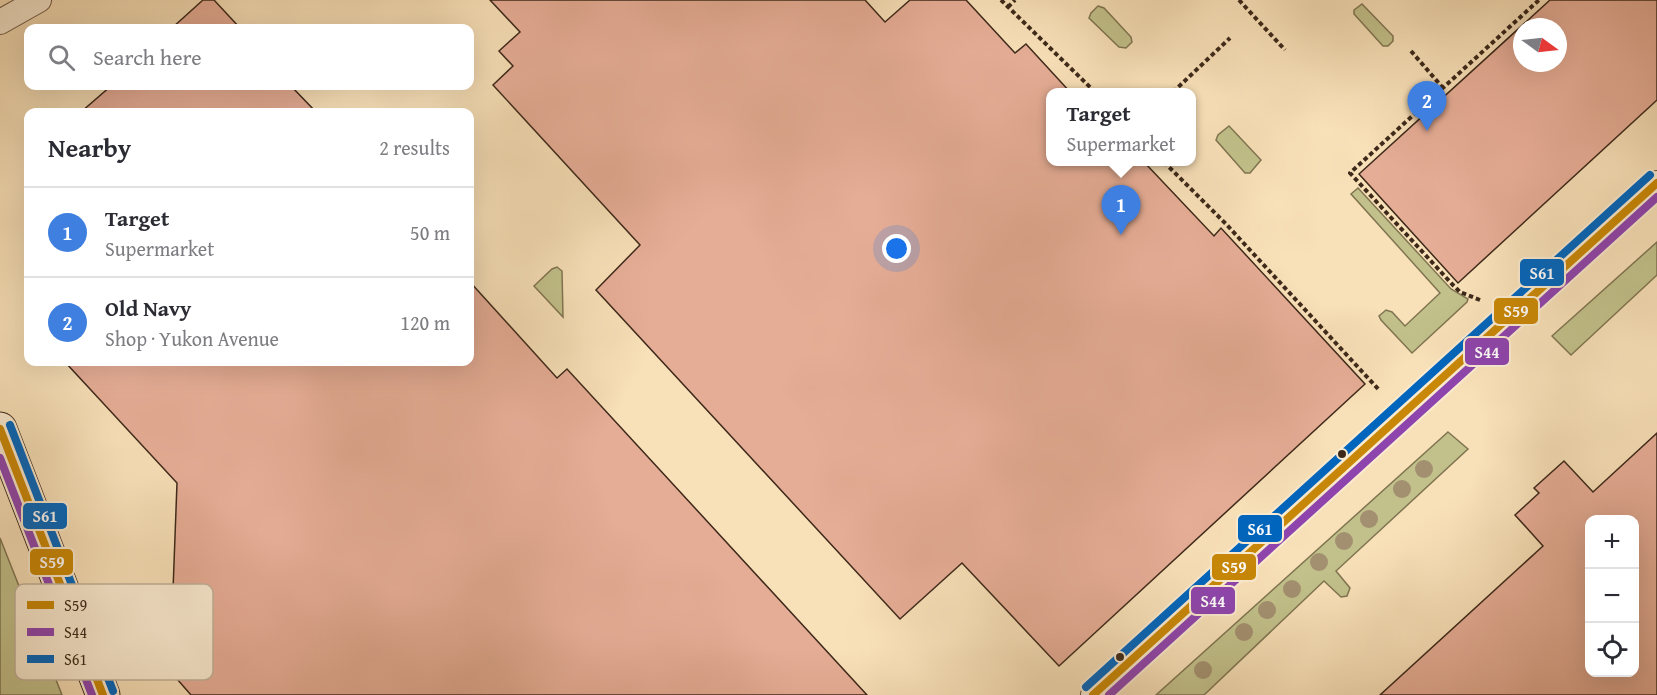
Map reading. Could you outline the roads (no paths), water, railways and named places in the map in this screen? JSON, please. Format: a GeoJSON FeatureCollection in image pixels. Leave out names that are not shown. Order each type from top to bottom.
{"type":"FeatureCollection","features":[{"type":"Feature","properties":{"kind":"street"},"geometry":{"type":"LineString","coordinates":[[0,22],[39,0]]}},
{"type":"Feature","properties":{"kind":"street"},"geometry":{"type":"LineString","coordinates":[[1093,695],[1657,183]]}},
{"type":"Feature","properties":{"kind":"street"},"geometry":{"type":"LineString","coordinates":[[0,429],[60,584]]}},
{"type":"Feature","properties":{"kind":"street"},"geometry":{"type":"LineString","coordinates":[[97,680],[103,695]]}},
{"type":"Feature","properties":{"kind":"place","name":"Old Navy"},"geometry":{"type":"Point","coordinates":[1427,131]}},
{"type":"Feature","properties":{"kind":"place","name":"Target"},"geometry":{"type":"Point","coordinates":[1121,235]}}]}
